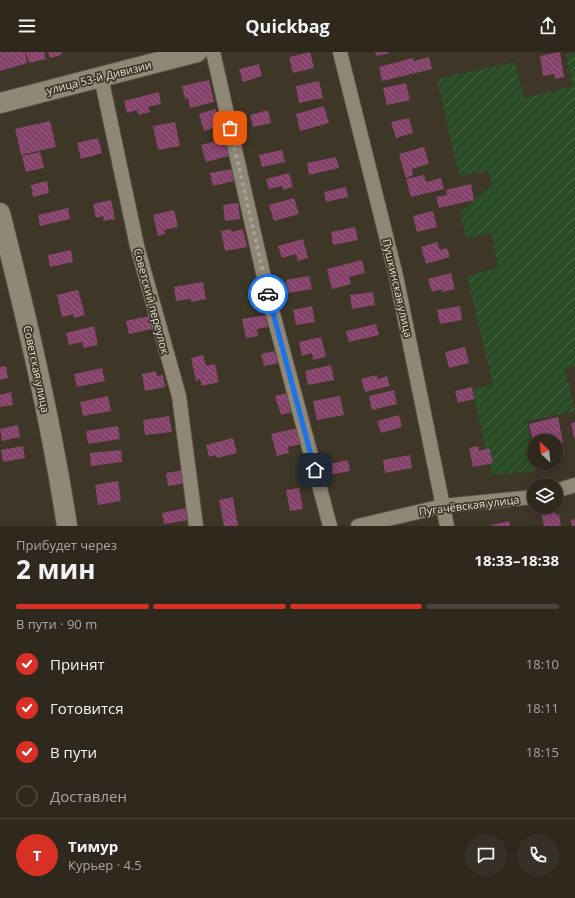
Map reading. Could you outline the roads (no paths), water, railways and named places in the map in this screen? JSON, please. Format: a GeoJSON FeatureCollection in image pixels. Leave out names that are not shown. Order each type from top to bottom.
{"type":"FeatureCollection","features":[{"type":"Feature","properties":{"kind":"main road","name":"улица 53-й Дивизии"},"geometry":{"type":"LineString","coordinates":[[0,103],[197,52]]}},
{"type":"Feature","properties":{"kind":"main road","name":"Советская улица"},"geometry":{"type":"LineString","coordinates":[[0,213],[33,348],[60,475],[67,526]]}},
{"type":"Feature","properties":{"kind":"street"},"geometry":{"type":"LineString","coordinates":[[213,52],[268,295],[330,526]]}},
{"type":"Feature","properties":{"kind":"street","name":"Пушкинская улица"},"geometry":{"type":"LineString","coordinates":[[340,52],[396,276],[447,526]]}},
{"type":"Feature","properties":{"kind":"street","name":"Советский переулок"},"geometry":{"type":"LineString","coordinates":[[101,76],[137,246],[178,396],[196,526]]}},
{"type":"Feature","properties":{"kind":"street"},"geometry":{"type":"LineString","coordinates":[[563,489],[575,485]]}},
{"type":"Feature","properties":{"kind":"street","name":"Пугачёвская улица"},"geometry":{"type":"LineString","coordinates":[[358,526],[443,506],[527,498]]}}]}
